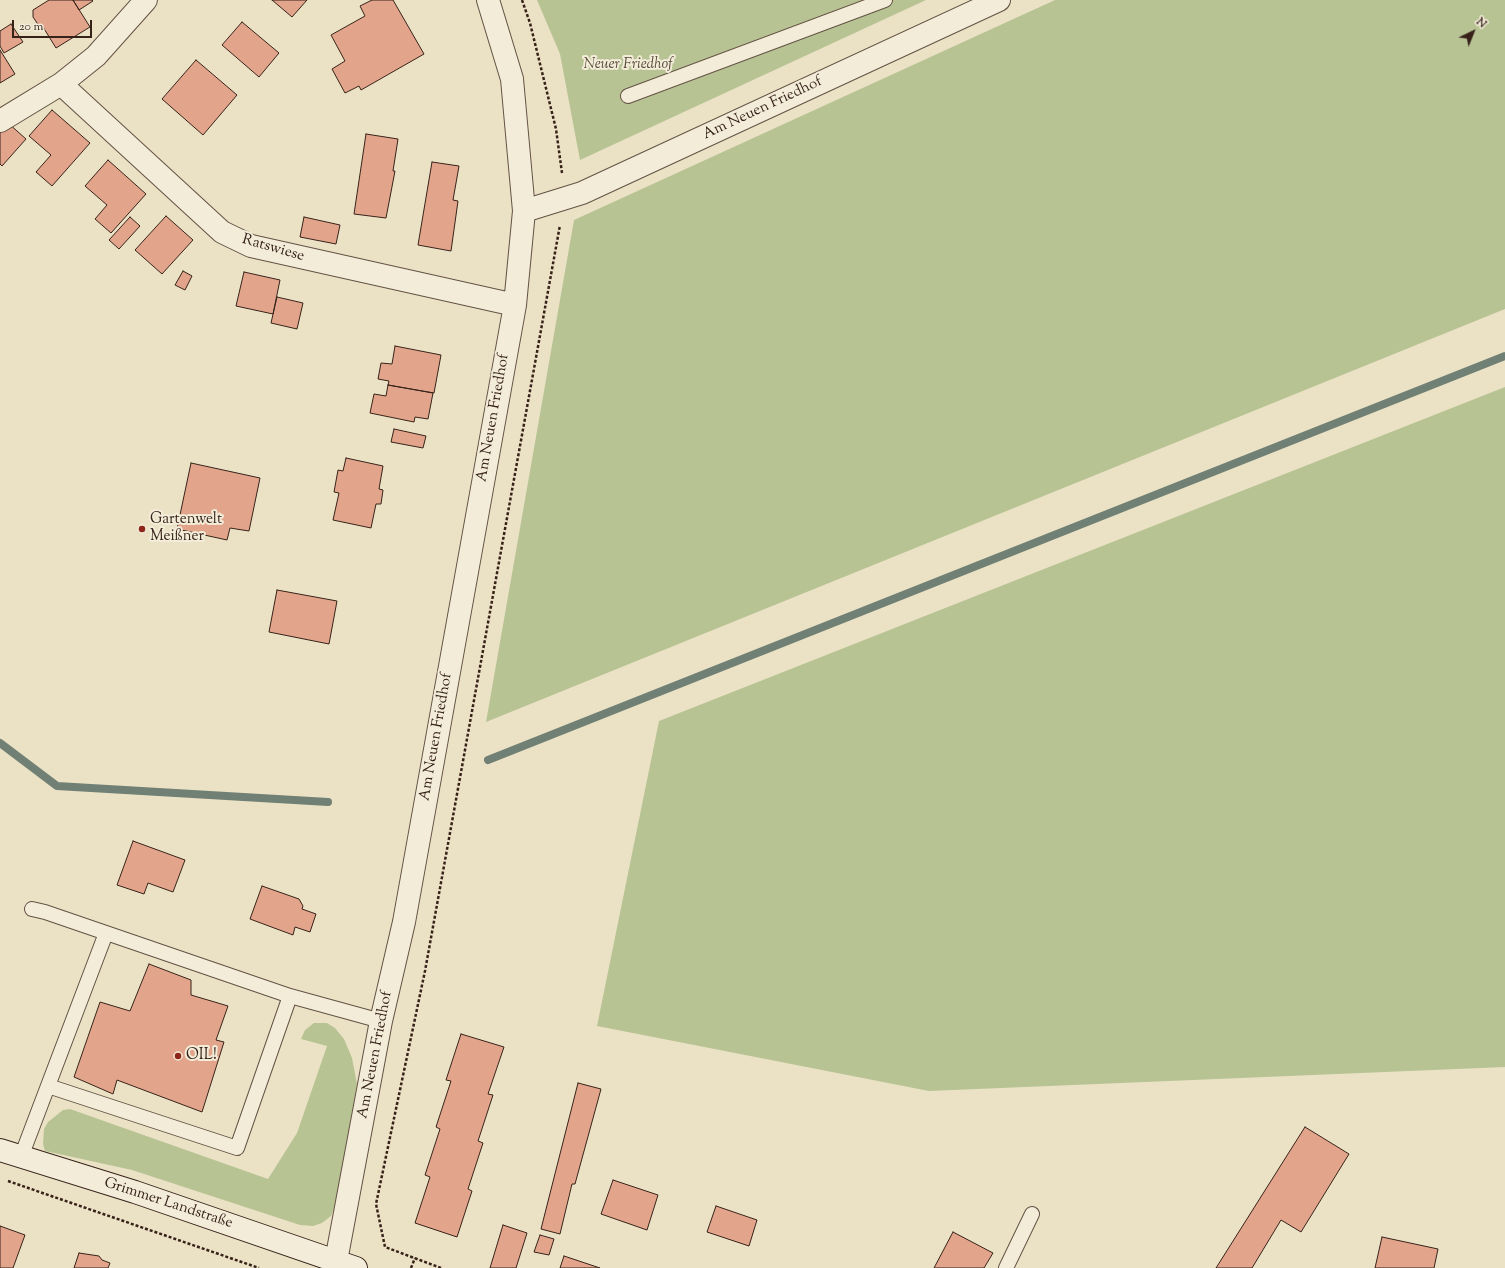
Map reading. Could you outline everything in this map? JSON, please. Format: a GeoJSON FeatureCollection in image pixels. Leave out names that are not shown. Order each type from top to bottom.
{"type":"FeatureCollection","features":[{"type":"Feature","properties":{"kind":"street"},"geometry":{"type":"LineString","coordinates":[[0,121],[61,84],[96,56],[146,0]]}},
{"type":"Feature","properties":{"kind":"street","name":"Am Neuen Friedhof"},"geometry":{"type":"LineString","coordinates":[[346,1264],[381,1021],[404,922],[515,305],[524,211],[512,79],[488,0]]}},
{"type":"Feature","properties":{"kind":"street","name":"Am Neuen Friedhof"},"geometry":{"type":"LineString","coordinates":[[524,211],[582,193],[999,0]]}},
{"type":"Feature","properties":{"kind":"street","name":"Ratswiese"},"geometry":{"type":"LineString","coordinates":[[61,84],[222,232],[236,240],[251,246],[515,305]]}},
{"type":"Feature","properties":{"kind":"street","name":"Grimmer Landstraße"},"geometry":{"type":"LineString","coordinates":[[0,1150],[135,1192],[346,1264]]}},
{"type":"Feature","properties":{"kind":"lane"},"geometry":{"type":"LineString","coordinates":[[628,96],[885,0]]}},
{"type":"Feature","properties":{"kind":"lane"},"geometry":{"type":"LineString","coordinates":[[32,909],[45,912],[290,996],[381,1021]]}},
{"type":"Feature","properties":{"kind":"lane"},"geometry":{"type":"LineString","coordinates":[[21,1157],[106,933]]}},
{"type":"Feature","properties":{"kind":"lane"},"geometry":{"type":"LineString","coordinates":[[48,1086],[237,1148],[290,996]]}},
{"type":"Feature","properties":{"kind":"lane"},"geometry":{"type":"LineString","coordinates":[[1006,1268],[1032,1214]]}},
{"type":"Feature","properties":{"kind":"path"},"geometry":{"type":"LineString","coordinates":[[522,0],[530,23]]}},
{"type":"Feature","properties":{"kind":"path"},"geometry":{"type":"LineString","coordinates":[[7,1180],[259,1268]]}},
{"type":"Feature","properties":{"kind":"path"},"geometry":{"type":"LineString","coordinates":[[385,1247],[441,1268]]}},
{"type":"Feature","properties":{"kind":"path"},"geometry":{"type":"LineString","coordinates":[[411,1268],[415,1258]]}},
{"type":"Feature","properties":{"kind":"green space","name":"Neuer Friedhof"},"geometry":{"type":"Polygon","coordinates":[[[537,0],[926,0],[580,160],[560,54],[537,0]]]}},
{"type":"Feature","properties":{"kind":"green space"},"geometry":{"type":"Polygon","coordinates":[[[1055,0],[1505,0],[1505,309],[486,722],[574,220],[1055,0]]]}},
{"type":"Feature","properties":{"kind":"green space"},"geometry":{"type":"Polygon","coordinates":[[[1505,387],[1505,1067],[929,1091],[597,1026],[659,721],[1505,387]]]}},
{"type":"Feature","properties":{"kind":"green space"},"geometry":{"type":"Polygon","coordinates":[[[314,1023],[327,1023],[335,1028],[344,1039],[352,1058],[357,1084],[336,1203],[331,1216],[322,1223],[313,1226],[300,1225],[132,1170],[45,1151],[43,1144],[44,1129],[48,1122],[63,1110],[70,1109],[268,1179],[297,1133],[327,1046],[301,1039],[305,1030],[314,1023]]]}},
{"type":"Feature","properties":{"kind":"building"},"geometry":{"type":"Polygon","coordinates":[[[49,0],[73,0],[90,27],[56,48],[43,27],[39,26],[33,17],[33,10],[49,0]]]}},
{"type":"Feature","properties":{"kind":"building"},"geometry":{"type":"Polygon","coordinates":[[[73,0],[92,0],[93,1],[79,10],[73,0]]]}},
{"type":"Feature","properties":{"kind":"building"},"geometry":{"type":"Polygon","coordinates":[[[272,0],[307,0],[292,17],[272,0]]]}},
{"type":"Feature","properties":{"kind":"building"},"geometry":{"type":"Polygon","coordinates":[[[372,0],[393,0],[424,54],[361,90],[359,86],[345,93],[332,69],[345,61],[331,35],[365,16],[360,6],[372,0]]]}},
{"type":"Feature","properties":{"kind":"building"},"geometry":{"type":"Polygon","coordinates":[[[242,22],[279,53],[259,77],[222,45],[242,22]]]}},
{"type":"Feature","properties":{"kind":"building"},"geometry":{"type":"Polygon","coordinates":[[[11,24],[23,42],[4,53],[0,46],[0,31],[11,24]]]}},
{"type":"Feature","properties":{"kind":"building"},"geometry":{"type":"Polygon","coordinates":[[[0,50],[15,74],[0,83],[0,50]]]}},
{"type":"Feature","properties":{"kind":"building"},"geometry":{"type":"Polygon","coordinates":[[[196,60],[237,95],[203,135],[162,99],[196,60]]]}},
{"type":"Feature","properties":{"kind":"building"},"geometry":{"type":"Polygon","coordinates":[[[52,110],[90,143],[52,186],[36,172],[51,155],[29,136],[52,110]]]}},
{"type":"Feature","properties":{"kind":"building"},"geometry":{"type":"Polygon","coordinates":[[[8,123],[26,139],[2,166],[0,164],[0,132],[8,123]]]}},
{"type":"Feature","properties":{"kind":"building"},"geometry":{"type":"Polygon","coordinates":[[[366,134],[398,139],[393,171],[395,171],[386,218],[354,214],[366,134]]]}},
{"type":"Feature","properties":{"kind":"building"},"geometry":{"type":"Polygon","coordinates":[[[108,160],[146,194],[111,233],[95,219],[107,205],[85,186],[108,160]]]}},
{"type":"Feature","properties":{"kind":"building"},"geometry":{"type":"Polygon","coordinates":[[[432,162],[459,166],[453,200],[458,201],[451,251],[418,245],[432,162]]]}},
{"type":"Feature","properties":{"kind":"building"},"geometry":{"type":"Polygon","coordinates":[[[166,216],[193,240],[162,274],[135,250],[166,216]]]}},
{"type":"Feature","properties":{"kind":"building"},"geometry":{"type":"Polygon","coordinates":[[[130,217],[140,226],[119,249],[109,240],[130,217]]]}},
{"type":"Feature","properties":{"kind":"building"},"geometry":{"type":"Polygon","coordinates":[[[304,217],[340,225],[336,244],[300,237],[304,217]]]}},
{"type":"Feature","properties":{"kind":"building"},"geometry":{"type":"Polygon","coordinates":[[[183,271],[192,276],[185,290],[175,285],[183,271]]]}},
{"type":"Feature","properties":{"kind":"building"},"geometry":{"type":"Polygon","coordinates":[[[244,272],[280,280],[273,314],[236,306],[244,272]]]}},
{"type":"Feature","properties":{"kind":"building"},"geometry":{"type":"Polygon","coordinates":[[[277,297],[303,303],[297,329],[271,323],[277,297]]]}},
{"type":"Feature","properties":{"kind":"building"},"geometry":{"type":"Polygon","coordinates":[[[395,346],[441,355],[434,393],[388,385],[389,381],[378,379],[381,363],[392,364],[395,346]]]}},
{"type":"Feature","properties":{"kind":"building"},"geometry":{"type":"Polygon","coordinates":[[[388,385],[433,393],[428,419],[415,417],[414,422],[370,413],[374,394],[386,396],[388,385]]]}},
{"type":"Feature","properties":{"kind":"building"},"geometry":{"type":"Polygon","coordinates":[[[394,429],[426,436],[423,448],[391,442],[394,429]]]}},
{"type":"Feature","properties":{"kind":"building"},"geometry":{"type":"Polygon","coordinates":[[[346,458],[383,466],[379,489],[383,490],[381,504],[376,504],[371,528],[333,520],[339,493],[334,492],[338,470],[343,471],[346,458]]]}},
{"type":"Feature","properties":{"kind":"building"},"geometry":{"type":"Polygon","coordinates":[[[191,463],[260,478],[249,531],[230,528],[227,540],[177,529],[191,463]]]}},
{"type":"Feature","properties":{"kind":"building"},"geometry":{"type":"Polygon","coordinates":[[[277,590],[337,601],[329,644],[269,632],[277,590]]]}},
{"type":"Feature","properties":{"kind":"building"},"geometry":{"type":"Polygon","coordinates":[[[133,841],[185,860],[173,892],[148,883],[144,894],[117,885],[133,841]]]}},
{"type":"Feature","properties":{"kind":"building"},"geometry":{"type":"Polygon","coordinates":[[[262,886],[299,899],[303,906],[302,909],[316,914],[310,932],[295,927],[293,935],[250,919],[262,886]]]}},
{"type":"Feature","properties":{"kind":"building"},"geometry":{"type":"Polygon","coordinates":[[[149,964],[191,980],[191,995],[228,1006],[216,1040],[224,1042],[202,1112],[117,1080],[113,1094],[74,1077],[100,1002],[130,1011],[149,964]]]}},
{"type":"Feature","properties":{"kind":"building"},"geometry":{"type":"Polygon","coordinates":[[[461,1034],[504,1047],[488,1094],[493,1095],[478,1141],[483,1143],[468,1189],[472,1191],[457,1237],[415,1223],[430,1177],[425,1175],[440,1129],[436,1127],[451,1081],[446,1080],[461,1034]]]}},
{"type":"Feature","properties":{"kind":"building"},"geometry":{"type":"Polygon","coordinates":[[[578,1083],[601,1089],[575,1184],[572,1184],[560,1234],[541,1229],[578,1083]]]}},
{"type":"Feature","properties":{"kind":"building"},"geometry":{"type":"Polygon","coordinates":[[[1305,1127],[1349,1154],[1301,1232],[1281,1220],[1252,1268],[1216,1268],[1305,1127]]]}},
{"type":"Feature","properties":{"kind":"building"},"geometry":{"type":"Polygon","coordinates":[[[613,1180],[658,1195],[647,1230],[601,1214],[613,1180]]]}},
{"type":"Feature","properties":{"kind":"building"},"geometry":{"type":"Polygon","coordinates":[[[716,1206],[757,1220],[749,1246],[707,1232],[716,1206]]]}},
{"type":"Feature","properties":{"kind":"building"},"geometry":{"type":"Polygon","coordinates":[[[503,1225],[527,1233],[516,1268],[490,1268],[503,1225]]]}},
{"type":"Feature","properties":{"kind":"building"},"geometry":{"type":"Polygon","coordinates":[[[0,1226],[25,1235],[13,1268],[0,1268],[0,1226]]]}},
{"type":"Feature","properties":{"kind":"building"},"geometry":{"type":"Polygon","coordinates":[[[953,1232],[993,1253],[984,1268],[934,1268],[953,1232]]]}},
{"type":"Feature","properties":{"kind":"building"},"geometry":{"type":"Polygon","coordinates":[[[540,1235],[554,1239],[549,1255],[534,1252],[540,1235]]]}},
{"type":"Feature","properties":{"kind":"building"},"geometry":{"type":"Polygon","coordinates":[[[1382,1237],[1438,1249],[1434,1268],[1375,1268],[1382,1237]]]}},
{"type":"Feature","properties":{"kind":"building"},"geometry":{"type":"Polygon","coordinates":[[[79,1253],[99,1256],[102,1260],[110,1263],[108,1268],[74,1268],[79,1253]]]}},
{"type":"Feature","properties":{"kind":"building"},"geometry":{"type":"Polygon","coordinates":[[[564,1256],[600,1268],[560,1268],[564,1256]]]}},
{"type":"Feature","properties":{"kind":"waterway"},"geometry":{"type":"LineString","coordinates":[[488,760],[1505,356]]}},
{"type":"Feature","properties":{"kind":"waterway"},"geometry":{"type":"LineString","coordinates":[[0,743],[57,786],[328,802]]}},
{"type":"Feature","properties":{"kind":"place","name":"Gartenwelt Meißner"},"geometry":{"type":"Point","coordinates":[142,529]}},
{"type":"Feature","properties":{"kind":"place","name":"OIL!"},"geometry":{"type":"Point","coordinates":[178,1056]}}]}
